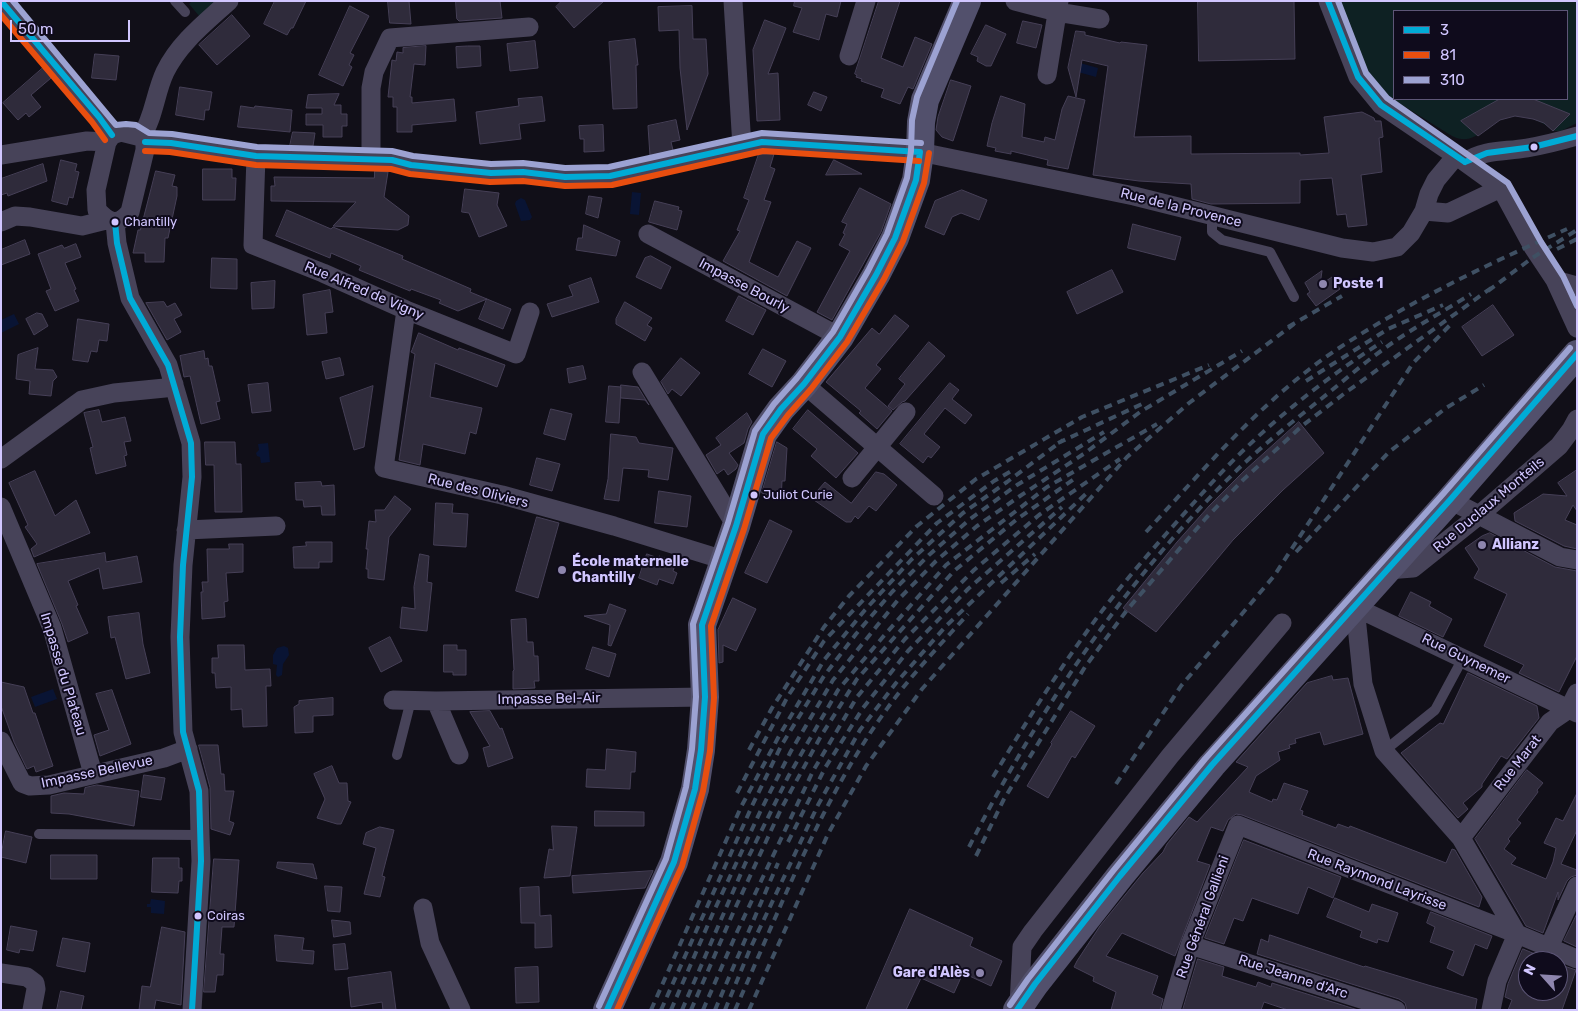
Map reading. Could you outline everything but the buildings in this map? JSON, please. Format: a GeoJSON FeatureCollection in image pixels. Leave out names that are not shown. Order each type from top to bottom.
{"type":"FeatureCollection","features":[{"type":"Feature","properties":{"kind":"street"},"geometry":{"type":"LineString","coordinates":[[1,1],[103,121],[110,138],[96,190],[97,210],[111,221],[130,298],[168,365],[191,443],[192,477],[182,565],[180,637],[183,732],[199,791],[201,861],[192,1010]]}},
{"type":"Feature","properties":{"kind":"street"},"geometry":{"type":"LineString","coordinates":[[1,222],[15,216],[82,226],[123,220],[130,212],[145,150],[143,140],[165,72],[187,39],[229,1]]}},
{"type":"Feature","properties":{"kind":"street"},"geometry":{"type":"LineString","coordinates":[[733,1],[742,147]]}},
{"type":"Feature","properties":{"kind":"street"},"geometry":{"type":"LineString","coordinates":[[849,56],[866,1]]}},
{"type":"Feature","properties":{"kind":"street"},"geometry":{"type":"LineString","coordinates":[[608,1010],[680,846],[695,789],[701,750],[705,697],[702,625],[736,526],[763,434],[840,337],[895,238],[916,180],[920,152],[921,122],[925,100],[967,1]]}},
{"type":"Feature","properties":{"kind":"street"},"geometry":{"type":"LineString","coordinates":[[1016,1],[1058,7],[1100,19]]}},
{"type":"Feature","properties":{"kind":"street"},"geometry":{"type":"LineString","coordinates":[[1328,1],[1358,77],[1381,105],[1501,188],[1536,252],[1555,280],[1577,328]]}},
{"type":"Feature","properties":{"kind":"street"},"geometry":{"type":"LineString","coordinates":[[1047,75],[1058,7]]}},
{"type":"Feature","properties":{"kind":"street"},"geometry":{"type":"LineString","coordinates":[[372,159],[371,88],[374,72],[390,38],[529,27]]}},
{"type":"Feature","properties":{"kind":"street","name":"Rue de la Provence"},"geometry":{"type":"LineString","coordinates":[[1,155],[110,138],[121,132],[143,140],[256,156],[392,160],[411,165],[491,173],[524,172],[565,177],[610,176],[762,142],[920,152],[1134,196],[1342,248],[1373,252],[1397,246],[1411,233],[1424,211],[1436,180],[1461,159]]}},
{"type":"Feature","properties":{"kind":"street"},"geometry":{"type":"LineString","coordinates":[[1461,159],[1477,154],[1562,141],[1577,136]]}},
{"type":"Feature","properties":{"kind":"street","name":"Rue Alfred de Vigny"},"geometry":{"type":"LineString","coordinates":[[256,156],[253,245],[516,354],[530,312]]}},
{"type":"Feature","properties":{"kind":"street"},"geometry":{"type":"LineString","coordinates":[[1424,211],[1448,213],[1501,188]]}},
{"type":"Feature","properties":{"kind":"street","name":"Impasse Bourly"},"geometry":{"type":"LineString","coordinates":[[648,234],[840,337]]}},
{"type":"Feature","properties":{"kind":"street"},"geometry":{"type":"LineString","coordinates":[[1555,280],[1577,286]]}},
{"type":"Feature","properties":{"kind":"street","name":"Rue des Oliviers"},"geometry":{"type":"LineString","coordinates":[[406,310],[384,468],[502,495],[614,526],[724,560]]}},
{"type":"Feature","properties":{"kind":"street"},"geometry":{"type":"LineString","coordinates":[[1018,1008],[1120,876],[1212,765],[1355,607],[1577,354]]}},
{"type":"Feature","properties":{"kind":"street"},"geometry":{"type":"LineString","coordinates":[[642,372],[736,526]]}},
{"type":"Feature","properties":{"kind":"street"},"geometry":{"type":"LineString","coordinates":[[1,459],[82,400],[114,393],[164,388],[174,384]]}},
{"type":"Feature","properties":{"kind":"street"},"geometry":{"type":"LineString","coordinates":[[804,384],[934,496]]}},
{"type":"Feature","properties":{"kind":"street"},"geometry":{"type":"LineString","coordinates":[[852,478],[906,412]]}},
{"type":"Feature","properties":{"kind":"street","name":"Rue Duclaux Monteils"},"geometry":{"type":"LineString","coordinates":[[1387,570],[1413,568],[1478,516],[1559,446],[1577,419]]}},
{"type":"Feature","properties":{"kind":"street"},"geometry":{"type":"LineString","coordinates":[[1450,500],[1478,516],[1560,556],[1577,560]]}},
{"type":"Feature","properties":{"kind":"street","name":"Impasse du Plateau"},"geometry":{"type":"LineString","coordinates":[[3,516],[52,628],[93,774]]}},
{"type":"Feature","properties":{"kind":"street"},"geometry":{"type":"LineString","coordinates":[[186,530],[276,526]]}},
{"type":"Feature","properties":{"kind":"street"},"geometry":{"type":"LineString","coordinates":[[1355,607],[1363,684],[1384,751],[1461,838],[1517,934],[1497,981],[1491,1010]]}},
{"type":"Feature","properties":{"kind":"street","name":"Rue Guynemer"},"geometry":{"type":"LineString","coordinates":[[1355,607],[1463,658],[1574,705]]}},
{"type":"Feature","properties":{"kind":"street"},"geometry":{"type":"LineString","coordinates":[[1018,1008],[1022,947],[1170,756],[1282,623]]}},
{"type":"Feature","properties":{"kind":"street","name":"Impasse Bel-Air"},"geometry":{"type":"LineString","coordinates":[[402,700],[705,697]]}},
{"type":"Feature","properties":{"kind":"street"},"geometry":{"type":"LineString","coordinates":[[436,701],[459,755]]}},
{"type":"Feature","properties":{"kind":"street","name":"Rue Marat"},"geometry":{"type":"LineString","coordinates":[[1461,838],[1550,722],[1574,705]]}},
{"type":"Feature","properties":{"kind":"street","name":"Impasse Bellevue"},"geometry":{"type":"LineString","coordinates":[[1,741],[22,783],[30,786],[49,785],[164,758],[188,749]]}},
{"type":"Feature","properties":{"kind":"street","name":"Rue Raymond Layrisse"},"geometry":{"type":"LineString","coordinates":[[1238,825],[1577,959]]}},
{"type":"Feature","properties":{"kind":"street","name":"Rue Général Gallieni"},"geometry":{"type":"LineString","coordinates":[[1171,1010],[1190,945],[1238,825]]}},
{"type":"Feature","properties":{"kind":"street"},"geometry":{"type":"LineString","coordinates":[[1549,947],[1577,886]]}},
{"type":"Feature","properties":{"kind":"street"},"geometry":{"type":"LineString","coordinates":[[423,908],[430,942],[461,1010]]}},
{"type":"Feature","properties":{"kind":"street","name":"Rue Jeanne d'Arc"},"geometry":{"type":"LineString","coordinates":[[1190,945],[1396,1010]]}},
{"type":"Feature","properties":{"kind":"street"},"geometry":{"type":"LineString","coordinates":[[1,972],[27,977],[35,983],[36,989],[32,1010]]}},
{"type":"Feature","properties":{"kind":"lane"},"geometry":{"type":"LineString","coordinates":[[176,1],[185,12]]}},
{"type":"Feature","properties":{"kind":"lane"},"geometry":{"type":"LineString","coordinates":[[1212,215],[1212,232],[1222,240],[1270,252],[1294,297]]}},
{"type":"Feature","properties":{"kind":"lane"},"geometry":{"type":"LineString","coordinates":[[1384,751],[1435,710],[1463,658]]}},
{"type":"Feature","properties":{"kind":"lane"},"geometry":{"type":"LineString","coordinates":[[397,756],[402,700]]}},
{"type":"Feature","properties":{"kind":"lane"},"geometry":{"type":"LineString","coordinates":[[40,834],[200,835]]}},
{"type":"Feature","properties":{"kind":"shaded area"},"geometry":{"type":"Polygon","coordinates":[[[192,1],[217,1],[200,17],[189,4],[192,1]]]}},
{"type":"Feature","properties":{"kind":"shaded area"},"geometry":{"type":"Polygon","coordinates":[[[1339,1],[1577,1],[1577,123],[1561,131],[1554,131],[1528,117],[1513,116],[1498,121],[1476,136],[1459,139],[1394,100],[1568,100],[1568,10],[1393,10],[1393,99],[1383,93],[1367,74],[1339,1]]]}},
{"type":"Feature","properties":{"kind":"water"},"geometry":{"type":"Polygon","coordinates":[[[1080,63],[1098,68],[1096,77],[1078,72],[1080,63]]]}},
{"type":"Feature","properties":{"kind":"water"},"geometry":{"type":"Polygon","coordinates":[[[632,192],[641,193],[639,215],[630,214],[632,192]]]}},
{"type":"Feature","properties":{"kind":"water"},"geometry":{"type":"Polygon","coordinates":[[[521,198],[525,200],[532,217],[530,220],[521,221],[515,204],[521,198]]]}},
{"type":"Feature","properties":{"kind":"water"},"geometry":{"type":"Polygon","coordinates":[[[14,314],[19,324],[1,333],[1,320],[14,314]]]}},
{"type":"Feature","properties":{"kind":"water"},"geometry":{"type":"Polygon","coordinates":[[[268,443],[270,462],[261,463],[260,457],[256,453],[259,450],[258,444],[268,443]]]}},
{"type":"Feature","properties":{"kind":"water"},"geometry":{"type":"Polygon","coordinates":[[[284,646],[288,648],[289,655],[283,664],[282,675],[278,677],[276,675],[277,665],[273,664],[273,655],[277,648],[284,646]]]}},
{"type":"Feature","properties":{"kind":"water"},"geometry":{"type":"Polygon","coordinates":[[[53,689],[57,699],[35,707],[31,697],[53,689]]]}},
{"type":"Feature","properties":{"kind":"water"},"geometry":{"type":"Polygon","coordinates":[[[151,899],[165,901],[164,914],[151,913],[151,907],[147,907],[147,904],[150,904],[151,899]]]}},
{"type":"Feature","properties":{"kind":"railway"},"geometry":{"type":"LineString","coordinates":[[1146,532],[1236,435],[1259,412],[1309,369],[1363,332],[1420,300],[1567,229]]}},
{"type":"Feature","properties":{"kind":"railway"},"geometry":{"type":"LineString","coordinates":[[1488,291],[1532,258],[1577,230]]}},
{"type":"Feature","properties":{"kind":"railway"},"geometry":{"type":"LineString","coordinates":[[1557,249],[1577,239]]}},
{"type":"Feature","properties":{"kind":"railway"},"geometry":{"type":"LineString","coordinates":[[976,856],[1004,799],[1085,667],[1127,610],[1206,518],[1243,480],[1302,426],[1494,286]]}},
{"type":"Feature","properties":{"kind":"railway"},"geometry":{"type":"LineString","coordinates":[[969,847],[1024,747],[1054,698],[1119,605],[1192,516],[1253,455],[1358,369],[1403,336],[1471,294]]}},
{"type":"Feature","properties":{"kind":"railway"},"geometry":{"type":"LineString","coordinates":[[1288,327],[1342,296]]}},
{"type":"Feature","properties":{"kind":"railway"},"geometry":{"type":"LineString","coordinates":[[1306,381],[1388,329],[1443,305]]}},
{"type":"Feature","properties":{"kind":"railway"},"geometry":{"type":"LineString","coordinates":[[1116,784],[1181,686],[1274,576],[1413,363],[1453,322]]}},
{"type":"Feature","properties":{"kind":"railway"},"geometry":{"type":"LineString","coordinates":[[749,1010],[828,834],[866,766],[922,689],[1127,457],[1189,403],[1294,324]]}},
{"type":"Feature","properties":{"kind":"railway"},"geometry":{"type":"LineString","coordinates":[[993,777],[1071,654],[1113,597],[1196,500],[1237,456],[1296,404],[1347,365],[1382,342]]}},
{"type":"Feature","properties":{"kind":"railway"},"geometry":{"type":"LineString","coordinates":[[671,1010],[713,913],[791,751],[833,680],[898,600],[936,561],[977,526],[1085,453],[1140,412],[1242,351]]}},
{"type":"Feature","properties":{"kind":"railway"},"geometry":{"type":"LineString","coordinates":[[749,750],[772,708],[824,627],[849,596],[917,526],[976,479],[1082,417],[1209,365]]}},
{"type":"Feature","properties":{"kind":"railway"},"geometry":{"type":"LineString","coordinates":[[1296,552],[1389,452],[1446,408],[1484,385]]}},
{"type":"Feature","properties":{"kind":"railway"},"geometry":{"type":"LineString","coordinates":[[1058,443],[1144,403]]}},
{"type":"Feature","properties":{"kind":"railway"},"geometry":{"type":"LineString","coordinates":[[682,1010],[745,864],[788,777],[838,690],[946,565],[1047,487],[1157,424]]}},
{"type":"Feature","properties":{"kind":"railway"},"geometry":{"type":"LineString","coordinates":[[661,1010],[752,806],[781,746],[824,676],[856,634],[892,592],[929,555],[970,519],[1017,485],[1104,432]]}},
{"type":"Feature","properties":{"kind":"railway"},"geometry":{"type":"LineString","coordinates":[[651,1010],[741,807],[779,736],[824,660],[865,610],[911,560],[963,513],[1063,440]]}},
{"type":"Feature","properties":{"kind":"railway"},"geometry":{"type":"LineString","coordinates":[[703,1010],[737,932],[813,771],[857,697],[905,639],[974,570],[1039,515],[1120,459]]}},
{"type":"Feature","properties":{"kind":"railway"},"geometry":{"type":"LineString","coordinates":[[737,793],[788,696],[824,641],[937,523],[994,481],[1013,470]]}},
{"type":"Feature","properties":{"kind":"railway"},"geometry":{"type":"LineString","coordinates":[[691,1010],[781,809],[821,736],[857,679],[954,571],[1016,520],[1074,479]]}},
{"type":"Feature","properties":{"kind":"railway"},"geometry":{"type":"LineString","coordinates":[[725,1010],[750,949],[818,805],[860,730],[896,683],[946,626],[1089,491]]}},
{"type":"Feature","properties":{"kind":"railway"},"geometry":{"type":"LineString","coordinates":[[788,842],[825,768],[863,708],[908,651],[968,589],[1062,507]]}},
{"type":"Feature","properties":{"kind":"railway"},"geometry":{"type":"LineString","coordinates":[[1001,583],[1035,554]]}},
{"type":"Feature","properties":{"kind":"railway"},"geometry":{"type":"LineString","coordinates":[[735,1010],[804,854],[843,777],[865,741],[898,694],[968,614]]}},
{"type":"Feature","properties":{"kind":"railway"},"geometry":{"type":"LineString","coordinates":[[715,1010],[778,863]]}},
{"type":"Feature","properties":{"kind":"transit line","name":"3"},"geometry":{"type":"LineString","coordinates":[[1,1],[112,135]]}},
{"type":"Feature","properties":{"kind":"transit line","name":"310"},"geometry":{"type":"LineString","coordinates":[[13,1],[116,125],[136,125],[149,133],[172,134],[257,147],[392,151],[413,156],[491,164],[523,163],[565,168],[609,167],[762,133],[921,143]]}},
{"type":"Feature","properties":{"kind":"transit line","name":"310"},"geometry":{"type":"LineString","coordinates":[[599,1006],[666,859],[686,787],[692,749],[696,697],[693,624],[728,523],[755,431],[774,404],[833,332],[887,234],[907,178],[911,151],[912,120],[917,97],[957,1]]}},
{"type":"Feature","properties":{"kind":"transit line","name":"3"},"geometry":{"type":"LineString","coordinates":[[1328,1],[1358,77],[1381,105],[1465,162]]}},
{"type":"Feature","properties":{"kind":"transit line","name":"310"},"geometry":{"type":"LineString","coordinates":[[1338,1],[1366,73],[1387,98],[1508,183],[1541,242],[1563,276],[1577,306]]}},
{"type":"Feature","properties":{"kind":"transit line","name":"81"},"geometry":{"type":"LineString","coordinates":[[1,15],[92,122],[105,140]]}},
{"type":"Feature","properties":{"kind":"transit line","name":"3"},"geometry":{"type":"LineString","coordinates":[[1465,162],[1487,153],[1533,147],[1577,136]]}},
{"type":"Feature","properties":{"kind":"transit line","name":"3"},"geometry":{"type":"LineString","coordinates":[[145,142],[171,143],[256,156],[392,160],[411,165],[491,173],[523,172],[565,177],[610,176],[762,142],[920,152]]}},
{"type":"Feature","properties":{"kind":"transit line","name":"81"},"geometry":{"type":"LineString","coordinates":[[145,151],[170,152],[256,165],[391,169],[410,174],[490,182],[523,181],[565,186],[612,185],[763,151],[919,161]]}},
{"type":"Feature","properties":{"kind":"transit line","name":"3"},"geometry":{"type":"LineString","coordinates":[[607,1010],[674,862],[695,789],[701,750],[705,697],[702,625],[736,526],[763,434],[840,337],[876,275],[895,238],[916,180],[920,152]]}},
{"type":"Feature","properties":{"kind":"transit line","name":"81"},"geometry":{"type":"LineString","coordinates":[[617,1010],[682,866],[703,791],[710,751],[714,698],[711,626],[744,529],[771,438],[847,342],[884,279],[903,241],[924,183],[929,153]]}},
{"type":"Feature","properties":{"kind":"transit line","name":"3"},"geometry":{"type":"LineString","coordinates":[[115,222],[117,243],[130,298],[168,365],[191,443],[192,477],[183,565],[180,637],[183,732],[199,791],[201,861],[192,1010]]}},
{"type":"Feature","properties":{"kind":"transit line","name":"310"},"geometry":{"type":"LineString","coordinates":[[1010,1005],[1028,979],[1113,871],[1205,759],[1443,494],[1570,348]]}},
{"type":"Feature","properties":{"kind":"transit line","name":"3"},"geometry":{"type":"LineString","coordinates":[[1017,1010],[1035,984],[1120,876],[1212,765],[1450,500],[1577,354]]}},
{"type":"Feature","properties":{"kind":"place","name":"Chantilly"},"geometry":{"type":"Point","coordinates":[115,222]}},
{"type":"Feature","properties":{"kind":"place","name":"Poste 1"},"geometry":{"type":"Point","coordinates":[1323,284]}},
{"type":"Feature","properties":{"kind":"place","name":"Juliot Curie"},"geometry":{"type":"Point","coordinates":[754,495]}},
{"type":"Feature","properties":{"kind":"place","name":"Allianz"},"geometry":{"type":"Point","coordinates":[1482,545]}},
{"type":"Feature","properties":{"kind":"place","name":"École maternelle Chantilly"},"geometry":{"type":"Point","coordinates":[562,570]}},
{"type":"Feature","properties":{"kind":"place","name":"Coiras"},"geometry":{"type":"Point","coordinates":[198,916]}},
{"type":"Feature","properties":{"kind":"place","name":"Gare d'Alès"},"geometry":{"type":"Point","coordinates":[980,973]}}]}
